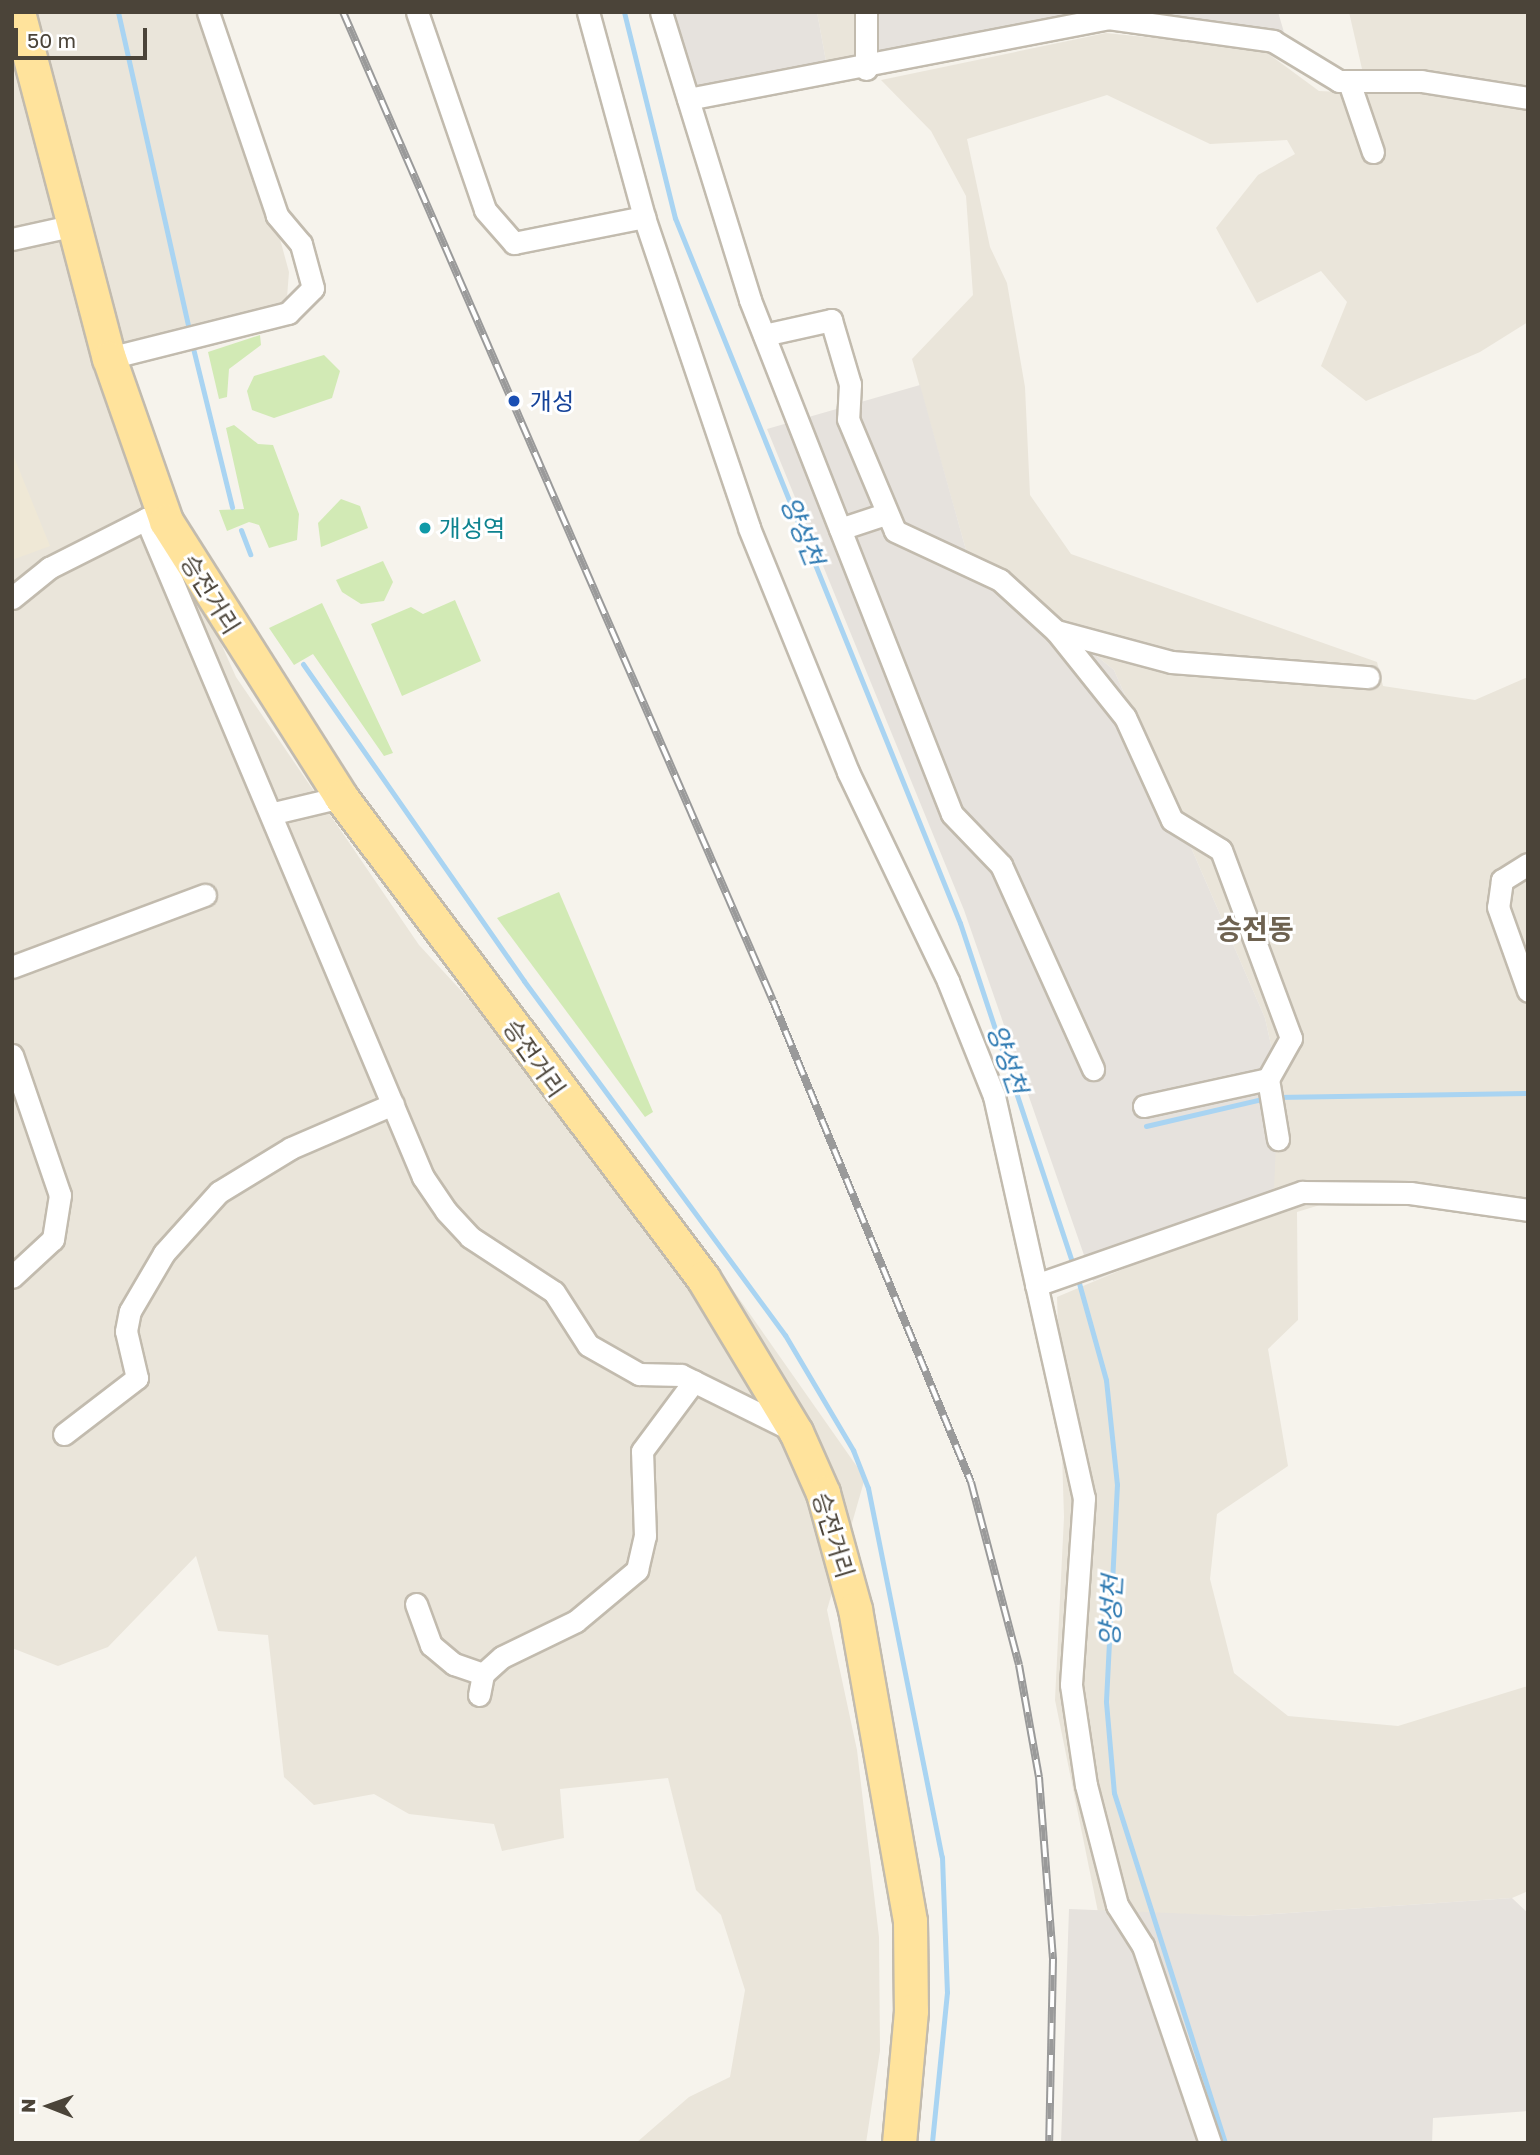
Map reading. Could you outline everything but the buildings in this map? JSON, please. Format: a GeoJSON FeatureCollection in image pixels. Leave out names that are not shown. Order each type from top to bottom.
{"type":"FeatureCollection","features":[{"type":"Feature","properties":{"kind":"main road","name":"승전거리"},"geometry":{"type":"LineString","coordinates":[[18,12],[71,226],[156,520],[341,797],[703,1278],[796,1432],[843,1554],[910,1921],[910,2023],[899,2143]]}},
{"type":"Feature","properties":{"kind":"street"},"geometry":{"type":"LineString","coordinates":[[109,358],[288,313],[313,288],[301,244],[278,215],[208,12]]}},
{"type":"Feature","properties":{"kind":"street"},"geometry":{"type":"LineString","coordinates":[[417,12],[485,210],[514,243],[644,218]]}},
{"type":"Feature","properties":{"kind":"street"},"geometry":{"type":"LineString","coordinates":[[588,12],[644,218],[749,528],[848,772],[948,981],[993,1096],[1084,1498],[1071,1685],[1086,1785],[1117,1905],[1143,1946],[1210,2143]]}},
{"type":"Feature","properties":{"kind":"street"},"geometry":{"type":"LineString","coordinates":[[661,12],[688,99],[707,176],[764,335],[952,814],[1000,865],[1093,1069]]}},
{"type":"Feature","properties":{"kind":"street"},"geometry":{"type":"LineString","coordinates":[[866,12],[866,69]]}},
{"type":"Feature","properties":{"kind":"street"},"geometry":{"type":"LineString","coordinates":[[688,99],[866,69],[1108,18],[1273,41],[1322,73],[1349,82],[1421,81],[1528,98]]}},
{"type":"Feature","properties":{"kind":"street"},"geometry":{"type":"LineString","coordinates":[[1349,82],[1373,152]]}},
{"type":"Feature","properties":{"kind":"street"},"geometry":{"type":"LineString","coordinates":[[12,239],[71,226]]}},
{"type":"Feature","properties":{"kind":"street"},"geometry":{"type":"LineString","coordinates":[[764,335],[831,320],[850,384],[848,419],[885,514],[895,531],[1000,580],[1056,631],[1125,717],[1172,820],[1221,850],[1291,1038],[1268,1082],[1278,1139]]}},
{"type":"Feature","properties":{"kind":"street"},"geometry":{"type":"LineString","coordinates":[[840,529],[885,514]]}},
{"type":"Feature","properties":{"kind":"street"},"geometry":{"type":"LineString","coordinates":[[12,575],[49,568],[156,520],[423,1177],[470,1237],[554,1292],[588,1345],[639,1374],[667,1372],[694,1381],[796,1432]]}},
{"type":"Feature","properties":{"kind":"street"},"geometry":{"type":"LineString","coordinates":[[12,598],[49,568]]}},
{"type":"Feature","properties":{"kind":"street"},"geometry":{"type":"LineString","coordinates":[[1056,631],[1172,662],[1368,677]]}},
{"type":"Feature","properties":{"kind":"street"},"geometry":{"type":"LineString","coordinates":[[274,813],[341,797]]}},
{"type":"Feature","properties":{"kind":"street"},"geometry":{"type":"LineString","coordinates":[[1528,864],[1502,880],[1497,907],[1528,991]]}},
{"type":"Feature","properties":{"kind":"street"},"geometry":{"type":"LineString","coordinates":[[12,967],[205,895]]}},
{"type":"Feature","properties":{"kind":"street"},"geometry":{"type":"LineString","coordinates":[[12,1055],[20,1101],[60,1195],[59,1218],[47,1247],[12,1277]]}},
{"type":"Feature","properties":{"kind":"street"},"geometry":{"type":"LineString","coordinates":[[1144,1106],[1268,1082]]}},
{"type":"Feature","properties":{"kind":"street"},"geometry":{"type":"LineString","coordinates":[[64,1434],[137,1378],[125,1331],[130,1311],[164,1253],[219,1192],[291,1148],[393,1104]]}},
{"type":"Feature","properties":{"kind":"street"},"geometry":{"type":"LineString","coordinates":[[1036,1285],[1302,1192],[1410,1193],[1528,1210]]}},
{"type":"Feature","properties":{"kind":"street"},"geometry":{"type":"LineString","coordinates":[[479,1695],[483,1674],[502,1657],[576,1621],[636,1570],[645,1536],[642,1451],[694,1381]]}},
{"type":"Feature","properties":{"kind":"street"},"geometry":{"type":"LineString","coordinates":[[416,1604],[430,1645],[454,1664],[483,1674]]}},
{"type":"Feature","properties":{"kind":"shaded area"},"geometry":{"type":"Polygon","coordinates":[[[12,12],[218,12],[289,272],[286,310],[117,344],[103,379],[236,677],[419,945],[719,1270],[865,1478],[827,1610],[857,1750],[879,1937],[880,2051],[866,2143],[636,2143],[689,2097],[730,2077],[745,1990],[721,1915],[696,1890],[668,1778],[560,1789],[564,1838],[502,1851],[494,1824],[409,1814],[374,1794],[314,1805],[284,1777],[268,1635],[218,1631],[196,1556],[108,1647],[58,1666],[12,1648],[12,12]]]}},
{"type":"Feature","properties":{"kind":"shaded area"},"geometry":{"type":"Polygon","coordinates":[[[664,12],[817,12],[827,67],[692,90],[664,12]]]}},
{"type":"Feature","properties":{"kind":"shaded area"},"geometry":{"type":"Polygon","coordinates":[[[817,12],[860,12],[858,66],[827,67],[817,12]]]}},
{"type":"Feature","properties":{"kind":"shaded area"},"geometry":{"type":"Polygon","coordinates":[[[860,12],[1278,12],[1286,39],[1107,14],[858,66],[860,12]]]}},
{"type":"Feature","properties":{"kind":"shaded area"},"geometry":{"type":"Polygon","coordinates":[[[1349,12],[1528,12],[1528,322],[1480,352],[1366,401],[1321,366],[1347,302],[1321,271],[1257,303],[1216,228],[1258,175],[1295,154],[1287,140],[1210,144],[1107,95],[967,139],[990,247],[1007,283],[1025,387],[1030,495],[1071,554],[1377,662],[1383,686],[1475,700],[1528,677],[1528,1217],[1346,1197],[1297,1212],[1298,1320],[1268,1349],[1288,1466],[1217,1514],[1210,1579],[1234,1673],[1288,1716],[1398,1726],[1528,1686],[1528,1891],[1512,1898],[1245,1916],[1098,1912],[1055,1700],[1064,1517],[1057,1297],[1218,1229],[1279,1081],[1265,1018],[1114,670],[966,550],[912,359],[973,295],[966,196],[931,131],[881,80],[1106,33],[1262,49],[1319,91],[1342,92],[1362,69],[1349,12]]]}},
{"type":"Feature","properties":{"kind":"shaded area"},"geometry":{"type":"Polygon","coordinates":[[[920,385],[966,550],[1114,670],[1265,1018],[1279,1081],[1274,1188],[1218,1229],[1093,1281],[964,910],[767,429],[920,385]]]}},
{"type":"Feature","properties":{"kind":"shaded area"},"geometry":{"type":"Polygon","coordinates":[[[12,452],[50,546],[12,560],[12,452]]]}},
{"type":"Feature","properties":{"kind":"shaded area"},"geometry":{"type":"Polygon","coordinates":[[[1512,1898],[1528,1913],[1528,2111],[1433,2118],[1432,2143],[1061,2143],[1069,1909],[1245,1916],[1512,1898]]]}},
{"type":"Feature","properties":{"kind":"green space"},"geometry":{"type":"Polygon","coordinates":[[[260,335],[261,345],[229,369],[227,397],[219,399],[208,352],[260,335]]]}},
{"type":"Feature","properties":{"kind":"green space"},"geometry":{"type":"Polygon","coordinates":[[[324,355],[340,371],[332,398],[274,418],[252,410],[247,391],[254,376],[324,355]]]}},
{"type":"Feature","properties":{"kind":"green space"},"geometry":{"type":"Polygon","coordinates":[[[234,425],[258,444],[273,445],[299,514],[297,540],[269,548],[259,525],[249,522],[227,531],[219,510],[244,509],[226,428],[234,425]]]}},
{"type":"Feature","properties":{"kind":"green space"},"geometry":{"type":"Polygon","coordinates":[[[341,499],[360,506],[368,528],[321,547],[318,523],[341,499]]]}},
{"type":"Feature","properties":{"kind":"green space"},"geometry":{"type":"Polygon","coordinates":[[[383,561],[393,582],[384,601],[361,604],[342,592],[336,580],[383,561]]]}},
{"type":"Feature","properties":{"kind":"green space"},"geometry":{"type":"Polygon","coordinates":[[[455,600],[481,661],[402,696],[371,624],[411,607],[423,614],[455,600]]]}},
{"type":"Feature","properties":{"kind":"green space"},"geometry":{"type":"Polygon","coordinates":[[[322,603],[393,753],[384,756],[313,654],[294,665],[269,628],[322,603]]]}},
{"type":"Feature","properties":{"kind":"green space"},"geometry":{"type":"Polygon","coordinates":[[[559,892],[653,1112],[645,1117],[497,918],[559,892]]]}},
{"type":"Feature","properties":{"kind":"waterway"},"geometry":{"type":"LineString","coordinates":[[118,12],[190,334]]}},
{"type":"Feature","properties":{"kind":"waterway","name":"양성천"},"geometry":{"type":"LineString","coordinates":[[624,12],[675,218],[960,923],[1074,1267]]}},
{"type":"Feature","properties":{"kind":"waterway"},"geometry":{"type":"LineString","coordinates":[[192,344],[232,507]]}},
{"type":"Feature","properties":{"kind":"waterway"},"geometry":{"type":"LineString","coordinates":[[241,530],[250,554]]}},
{"type":"Feature","properties":{"kind":"waterway"},"geometry":{"type":"LineString","coordinates":[[303,664],[524,981],[785,1335],[853,1450],[868,1488],[942,1857],[947,1992],[932,2143]]}},
{"type":"Feature","properties":{"kind":"waterway"},"geometry":{"type":"LineString","coordinates":[[1276,1097],[1528,1093]]}},
{"type":"Feature","properties":{"kind":"waterway"},"geometry":{"type":"LineString","coordinates":[[1146,1126],[1266,1098]]}},
{"type":"Feature","properties":{"kind":"waterway","name":"양성천"},"geometry":{"type":"LineString","coordinates":[[1077,1276],[1106,1380],[1117,1484],[1106,1702],[1114,1793],[1225,2143]]}},
{"type":"Feature","properties":{"kind":"railway"},"geometry":{"type":"LineString","coordinates":[[343,12],[773,1001],[971,1482],[1019,1665],[1039,1777],[1053,1959],[1049,2143]]}},
{"type":"Feature","properties":{"kind":"place","name":"개성"},"geometry":{"type":"Point","coordinates":[514,401]}},
{"type":"Feature","properties":{"kind":"place","name":"개성역"},"geometry":{"type":"Point","coordinates":[425,528]}},
{"type":"Feature","properties":{"kind":"district","name":"승전동"},"geometry":{"type":"Point","coordinates":[1255,929]}}]}
